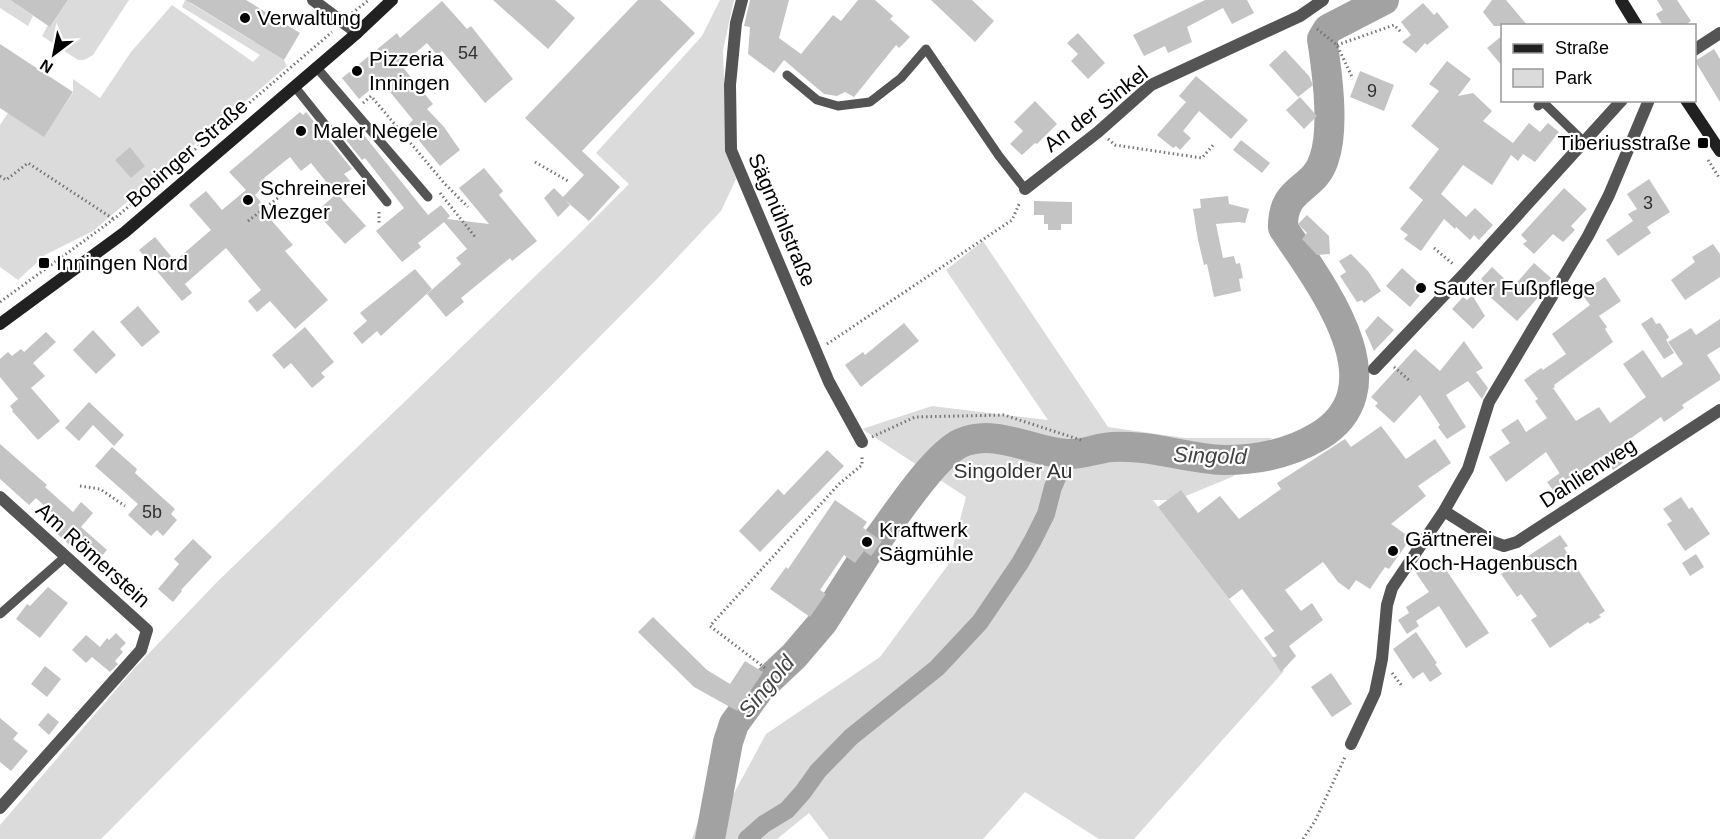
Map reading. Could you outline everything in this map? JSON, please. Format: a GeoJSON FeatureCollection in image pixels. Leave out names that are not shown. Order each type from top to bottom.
{"type":"FeatureCollection","features":[{"type":"Feature","properties":{"kind":"main road","name":"Bobinger Straße"},"geometry":{"type":"LineString","coordinates":[[0,324],[125,232],[295,87],[392,0]]}},
{"type":"Feature","properties":{"kind":"main road"},"geometry":{"type":"LineString","coordinates":[[1621,0],[1636,24]]}},
{"type":"Feature","properties":{"kind":"main road"},"geometry":{"type":"LineString","coordinates":[[1687,102],[1720,151]]}},
{"type":"Feature","properties":{"kind":"street"},"geometry":{"type":"LineString","coordinates":[[313,0],[357,33]]}},
{"type":"Feature","properties":{"kind":"street","name":"Sägmühlstraße"},"geometry":{"type":"LineString","coordinates":[[742,0],[736,23],[730,84],[731,150],[829,382],[862,442]]}},
{"type":"Feature","properties":{"kind":"street","name":"An der Sinkel"},"geometry":{"type":"LineString","coordinates":[[1025,189],[1098,132],[1151,85],[1300,16],[1323,0]]}},
{"type":"Feature","properties":{"kind":"street"},"geometry":{"type":"LineString","coordinates":[[1696,49],[1720,33]]}},
{"type":"Feature","properties":{"kind":"street"},"geometry":{"type":"LineString","coordinates":[[1374,369],[1620,102]]}},
{"type":"Feature","properties":{"kind":"street"},"geometry":{"type":"LineString","coordinates":[[1351,744],[1375,693],[1382,659],[1387,605],[1392,588],[1444,511],[1468,469],[1489,402],[1588,236],[1609,195],[1648,102]]}},
{"type":"Feature","properties":{"kind":"street","name":"Dahlienweg"},"geometry":{"type":"LineString","coordinates":[[1444,511],[1493,542],[1504,546],[1518,542],[1720,410]]}},
{"type":"Feature","properties":{"kind":"street","name":"Am Römerstein"},"geometry":{"type":"LineString","coordinates":[[0,497],[147,630],[141,650],[0,808]]}},
{"type":"Feature","properties":{"kind":"lane"},"geometry":{"type":"LineString","coordinates":[[787,75],[817,100],[838,106],[870,102],[901,78],[926,49],[993,148],[1025,189]]}},
{"type":"Feature","properties":{"kind":"lane"},"geometry":{"type":"LineString","coordinates":[[316,68],[428,196]]}},
{"type":"Feature","properties":{"kind":"lane"},"geometry":{"type":"LineString","coordinates":[[295,87],[387,202]]}},
{"type":"Feature","properties":{"kind":"lane"},"geometry":{"type":"LineString","coordinates":[[1538,106],[1543,102],[1584,142]]}},
{"type":"Feature","properties":{"kind":"lane"},"geometry":{"type":"LineString","coordinates":[[0,614],[65,557]]}},
{"type":"Feature","properties":{"kind":"path"},"geometry":{"type":"LineString","coordinates":[[0,302],[114,219],[358,7],[369,0]]}},
{"type":"Feature","properties":{"kind":"path"},"geometry":{"type":"LineString","coordinates":[[1337,45],[1394,25],[1401,32]]}},
{"type":"Feature","properties":{"kind":"path"},"geometry":{"type":"LineString","coordinates":[[1317,28],[1337,45],[1353,79]]}},
{"type":"Feature","properties":{"kind":"path"},"geometry":{"type":"LineString","coordinates":[[354,110],[371,96],[445,184],[468,207]]}},
{"type":"Feature","properties":{"kind":"path"},"geometry":{"type":"LineString","coordinates":[[1098,132],[1115,145],[1202,158],[1214,144]]}},
{"type":"Feature","properties":{"kind":"path"},"geometry":{"type":"LineString","coordinates":[[535,162],[568,181]]}},
{"type":"Feature","properties":{"kind":"path"},"geometry":{"type":"LineString","coordinates":[[0,176],[6,180],[28,163],[114,219],[125,232]]}},
{"type":"Feature","properties":{"kind":"path"},"geometry":{"type":"LineString","coordinates":[[829,352],[826,345],[1012,220],[1025,189]]}},
{"type":"Feature","properties":{"kind":"path"},"geometry":{"type":"LineString","coordinates":[[437,190],[476,238]]}},
{"type":"Feature","properties":{"kind":"path"},"geometry":{"type":"LineString","coordinates":[[248,221],[287,191]]}},
{"type":"Feature","properties":{"kind":"path"},"geometry":{"type":"LineString","coordinates":[[1434,248],[1464,273]]}},
{"type":"Feature","properties":{"kind":"path"},"geometry":{"type":"LineString","coordinates":[[1392,365],[1410,381]]}},
{"type":"Feature","properties":{"kind":"path"},"geometry":{"type":"LineString","coordinates":[[765,668],[710,626],[839,483],[862,465],[862,442],[915,417],[1004,415],[1084,441]]}},
{"type":"Feature","properties":{"kind":"path"},"geometry":{"type":"LineString","coordinates":[[80,486],[100,489],[125,506]]}},
{"type":"Feature","properties":{"kind":"path"},"geometry":{"type":"LineString","coordinates":[[1303,839],[1315,821],[1351,744]]}},
{"type":"Feature","properties":{"kind":"green space"},"geometry":{"type":"Polygon","coordinates":[[[0,0],[10,0],[33,16],[28,26],[0,8],[0,0]]]}},
{"type":"Feature","properties":{"kind":"green space"},"geometry":{"type":"Polygon","coordinates":[[[68,0],[129,0],[93,55],[84,60],[78,60],[42,36],[68,0]]]}},
{"type":"Feature","properties":{"kind":"green space"},"geometry":{"type":"Polygon","coordinates":[[[185,0],[192,0],[190,3],[284,60],[287,66],[93,231],[45,255],[18,280],[0,267],[0,125],[8,113],[44,136],[73,93],[73,79],[100,98],[131,52],[172,5],[253,62],[260,55],[182,7],[185,0]]]}},
{"type":"Feature","properties":{"kind":"green space"},"geometry":{"type":"Polygon","coordinates":[[[720,0],[734,0],[723,50],[726,146],[736,179],[721,211],[657,279],[101,839],[0,839],[0,825],[132,671],[217,582],[629,184],[596,153],[702,36],[720,0]]]}},
{"type":"Feature","properties":{"kind":"green space","name":"Singolder Au"},"geometry":{"type":"Polygon","coordinates":[[[983,241],[1108,427],[1185,438],[1272,438],[1232,477],[1176,500],[1153,500],[1284,671],[1134,839],[1099,839],[1025,792],[983,839],[829,839],[809,813],[777,839],[692,839],[710,789],[733,795],[766,734],[880,657],[948,565],[966,497],[862,429],[932,406],[1048,420],[946,270],[983,241]]]}},
{"type":"Feature","properties":{"kind":"building"},"geometry":{"type":"Polygon","coordinates":[[[10,0],[68,0],[50,27],[10,0]]]}},
{"type":"Feature","properties":{"kind":"building","name":"Verwaltung"},"geometry":{"type":"Polygon","coordinates":[[[186,0],[246,0],[300,33],[284,60],[186,0]]]}},
{"type":"Feature","properties":{"kind":"building"},"geometry":{"type":"Polygon","coordinates":[[[493,0],[555,0],[575,18],[548,49],[493,0]]]}},
{"type":"Feature","properties":{"kind":"building"},"geometry":{"type":"Polygon","coordinates":[[[638,0],[660,0],[695,33],[582,151],[620,187],[589,221],[565,200],[570,205],[558,217],[544,198],[554,188],[563,197],[584,175],[525,118],[638,0]]]}},
{"type":"Feature","properties":{"kind":"building"},"geometry":{"type":"Polygon","coordinates":[[[750,0],[789,0],[779,38],[801,54],[833,15],[841,21],[858,0],[875,0],[893,16],[890,19],[910,37],[899,48],[896,45],[854,97],[845,92],[837,96],[824,94],[784,60],[774,73],[748,54],[750,27],[744,26],[750,0]]]}},
{"type":"Feature","properties":{"kind":"building"},"geometry":{"type":"Polygon","coordinates":[[[931,0],[972,0],[994,21],[975,42],[931,0]]]}},
{"type":"Feature","properties":{"kind":"building"},"geometry":{"type":"Polygon","coordinates":[[[1205,0],[1247,0],[1254,13],[1232,24],[1223,8],[1187,27],[1192,42],[1168,53],[1165,46],[1144,56],[1133,35],[1205,0]]]}},
{"type":"Feature","properties":{"kind":"building"},"geometry":{"type":"Polygon","coordinates":[[[1492,0],[1506,0],[1526,24],[1494,26],[1483,12],[1492,0]]]}},
{"type":"Feature","properties":{"kind":"building"},"geometry":{"type":"Polygon","coordinates":[[[1657,0],[1677,0],[1691,21],[1687,24],[1662,24],[1656,14],[1663,10],[1657,0]]]}},
{"type":"Feature","properties":{"kind":"building"},"geometry":{"type":"Polygon","coordinates":[[[442,1],[467,29],[471,26],[513,79],[485,103],[442,51],[437,55],[427,43],[401,65],[433,104],[427,109],[444,127],[460,150],[440,166],[407,126],[413,120],[381,81],[359,99],[342,78],[397,33],[400,38],[442,1]]]}},
{"type":"Feature","properties":{"kind":"building"},"geometry":{"type":"Polygon","coordinates":[[[1423,3],[1434,15],[1437,12],[1449,27],[1427,45],[1425,43],[1416,53],[1402,42],[1411,35],[1401,22],[1423,3]]]}},
{"type":"Feature","properties":{"kind":"building"},"geometry":{"type":"Polygon","coordinates":[[[1078,33],[1105,63],[1088,79],[1071,61],[1078,54],[1067,43],[1078,33]]]}},
{"type":"Feature","properties":{"kind":"building"},"geometry":{"type":"Polygon","coordinates":[[[1501,37],[1501,65],[1487,48],[1501,37]]]}},
{"type":"Feature","properties":{"kind":"building"},"geometry":{"type":"Polygon","coordinates":[[[0,44],[73,92],[44,137],[0,108],[0,44]]]}},
{"type":"Feature","properties":{"kind":"building"},"geometry":{"type":"Polygon","coordinates":[[[1714,49],[1720,59],[1720,102],[1696,63],[1696,60],[1714,49]]]}},
{"type":"Feature","properties":{"kind":"building"},"geometry":{"type":"Polygon","coordinates":[[[1285,50],[1309,76],[1313,85],[1298,97],[1269,65],[1285,50]]]}},
{"type":"Feature","properties":{"kind":"building"},"geometry":{"type":"Polygon","coordinates":[[[1447,61],[1471,79],[1458,96],[1473,93],[1492,111],[1483,121],[1513,143],[1529,123],[1540,132],[1548,123],[1559,132],[1535,162],[1523,154],[1518,161],[1511,155],[1492,185],[1463,165],[1441,194],[1466,217],[1475,208],[1493,225],[1479,240],[1474,235],[1470,240],[1444,219],[1421,251],[1404,239],[1408,235],[1400,229],[1423,200],[1409,188],[1439,149],[1411,126],[1439,91],[1429,84],[1447,61]]]}},
{"type":"Feature","properties":{"kind":"building"},"geometry":{"type":"Polygon","coordinates":[[[1360,71],[1394,85],[1384,111],[1350,97],[1360,71]]]}},
{"type":"Feature","properties":{"kind":"building"},"geometry":{"type":"Polygon","coordinates":[[[1196,76],[1248,120],[1231,139],[1199,111],[1183,131],[1191,138],[1180,150],[1176,146],[1173,148],[1157,135],[1186,102],[1179,96],[1196,76]]]}},
{"type":"Feature","properties":{"kind":"building"},"geometry":{"type":"Polygon","coordinates":[[[1300,97],[1317,116],[1304,129],[1286,110],[1300,97]]]}},
{"type":"Feature","properties":{"kind":"building"},"geometry":{"type":"Polygon","coordinates":[[[1035,101],[1057,124],[1022,155],[1010,144],[1023,131],[1014,122],[1035,101]]]}},
{"type":"Feature","properties":{"kind":"building"},"geometry":{"type":"Polygon","coordinates":[[[300,112],[303,115],[306,112],[352,169],[344,174],[351,182],[337,194],[366,226],[345,244],[316,212],[336,194],[311,163],[301,171],[290,157],[264,178],[268,182],[255,195],[261,202],[258,205],[293,245],[285,251],[328,300],[295,329],[270,301],[257,312],[248,301],[261,290],[226,248],[185,284],[192,293],[182,301],[139,250],[155,237],[175,261],[211,230],[189,205],[206,191],[222,210],[246,190],[229,172],[300,112]]]}},
{"type":"Feature","properties":{"kind":"building"},"geometry":{"type":"Polygon","coordinates":[[[359,129],[428,215],[441,205],[450,216],[447,219],[489,224],[459,188],[484,168],[503,191],[499,195],[537,241],[512,261],[510,258],[461,298],[464,302],[446,317],[427,294],[461,264],[456,258],[467,249],[444,222],[418,243],[421,247],[402,262],[376,231],[404,208],[365,158],[362,160],[346,140],[359,129]]]}},
{"type":"Feature","properties":{"kind":"building"},"geometry":{"type":"Polygon","coordinates":[[[1241,140],[1270,163],[1262,173],[1233,150],[1241,140]]]}},
{"type":"Feature","properties":{"kind":"building"},"geometry":{"type":"Polygon","coordinates":[[[130,147],[145,166],[131,178],[115,160],[130,147]]]}},
{"type":"Feature","properties":{"kind":"building"},"geometry":{"type":"Polygon","coordinates":[[[1649,179],[1670,212],[1647,227],[1651,233],[1618,256],[1606,240],[1633,221],[1628,214],[1637,209],[1627,194],[1649,179]]]}},
{"type":"Feature","properties":{"kind":"building"},"geometry":{"type":"Polygon","coordinates":[[[1564,188],[1587,209],[1571,226],[1575,230],[1563,242],[1553,234],[1534,254],[1523,244],[1527,241],[1521,235],[1564,188]]]}},
{"type":"Feature","properties":{"kind":"building"},"geometry":{"type":"Polygon","coordinates":[[[1228,196],[1229,204],[1249,209],[1245,223],[1216,224],[1223,258],[1234,256],[1236,264],[1240,263],[1243,278],[1239,279],[1241,291],[1214,297],[1207,264],[1204,265],[1198,240],[1193,209],[1201,208],[1200,199],[1228,196]]]}},
{"type":"Feature","properties":{"kind":"building"},"geometry":{"type":"Polygon","coordinates":[[[1034,201],[1072,202],[1072,224],[1061,224],[1061,230],[1048,230],[1048,224],[1044,224],[1044,215],[1034,215],[1034,201]]]}},
{"type":"Feature","properties":{"kind":"building"},"geometry":{"type":"Polygon","coordinates":[[[1307,215],[1329,236],[1330,254],[1317,255],[1302,239],[1307,233],[1298,224],[1307,215]]]}},
{"type":"Feature","properties":{"kind":"building"},"geometry":{"type":"Polygon","coordinates":[[[1713,244],[1720,254],[1720,277],[1685,300],[1671,280],[1695,262],[1692,257],[1713,244]]]}},
{"type":"Feature","properties":{"kind":"building"},"geometry":{"type":"Polygon","coordinates":[[[1351,254],[1368,271],[1381,291],[1364,303],[1362,300],[1357,302],[1340,276],[1346,272],[1339,261],[1351,254]]]}},
{"type":"Feature","properties":{"kind":"building"},"geometry":{"type":"Polygon","coordinates":[[[1534,263],[1551,278],[1539,291],[1542,293],[1517,321],[1479,287],[1484,282],[1481,279],[1492,267],[1513,287],[1534,263]]]}},
{"type":"Feature","properties":{"kind":"building"},"geometry":{"type":"Polygon","coordinates":[[[1402,268],[1425,289],[1410,307],[1386,286],[1402,268]]]}},
{"type":"Feature","properties":{"kind":"building"},"geometry":{"type":"Polygon","coordinates":[[[415,269],[432,289],[381,336],[377,331],[362,344],[353,333],[367,321],[360,313],[415,269]]]}},
{"type":"Feature","properties":{"kind":"building"},"geometry":{"type":"Polygon","coordinates":[[[1605,277],[1621,301],[1599,316],[1607,327],[1605,329],[1613,342],[1554,385],[1553,388],[1576,421],[1599,407],[1610,423],[1646,397],[1623,364],[1643,350],[1662,378],[1683,364],[1668,342],[1691,328],[1696,335],[1720,319],[1720,347],[1707,355],[1720,375],[1720,380],[1682,405],[1684,408],[1664,422],[1661,417],[1614,450],[1623,463],[1613,470],[1603,456],[1565,481],[1568,485],[1556,494],[1547,482],[1560,473],[1546,452],[1506,482],[1489,457],[1510,443],[1501,430],[1518,419],[1526,432],[1547,418],[1535,401],[1538,399],[1524,380],[1566,354],[1552,334],[1590,305],[1581,293],[1605,277]]]}},
{"type":"Feature","properties":{"kind":"building"},"geometry":{"type":"Polygon","coordinates":[[[1472,295],[1485,316],[1473,329],[1452,309],[1463,297],[1467,300],[1472,295]]]}},
{"type":"Feature","properties":{"kind":"building"},"geometry":{"type":"Polygon","coordinates":[[[138,306],[160,332],[142,347],[120,322],[138,306]]]}},
{"type":"Feature","properties":{"kind":"building"},"geometry":{"type":"Polygon","coordinates":[[[1378,316],[1394,330],[1374,351],[1365,331],[1378,316]]]}},
{"type":"Feature","properties":{"kind":"building"},"geometry":{"type":"Polygon","coordinates":[[[1652,317],[1656,324],[1660,323],[1669,337],[1666,340],[1674,353],[1664,359],[1641,324],[1652,317]]]}},
{"type":"Feature","properties":{"kind":"building"},"geometry":{"type":"Polygon","coordinates":[[[904,323],[919,341],[861,387],[845,365],[863,352],[865,355],[904,323]]]}},
{"type":"Feature","properties":{"kind":"building"},"geometry":{"type":"Polygon","coordinates":[[[305,327],[334,362],[321,373],[325,377],[312,388],[291,363],[284,369],[272,355],[305,327]]]}},
{"type":"Feature","properties":{"kind":"building"},"geometry":{"type":"Polygon","coordinates":[[[93,330],[116,355],[96,374],[73,350],[93,330]]]}},
{"type":"Feature","properties":{"kind":"building"},"geometry":{"type":"Polygon","coordinates":[[[46,332],[56,342],[33,363],[45,376],[31,388],[60,421],[38,440],[12,411],[10,406],[18,399],[0,377],[0,359],[8,352],[12,356],[21,349],[24,352],[46,332]]]}},
{"type":"Feature","properties":{"kind":"building"},"geometry":{"type":"Polygon","coordinates":[[[1464,341],[1483,368],[1476,372],[1488,388],[1482,399],[1468,381],[1446,395],[1466,427],[1447,439],[1420,395],[1394,423],[1375,406],[1378,403],[1371,397],[1415,349],[1440,371],[1464,341]]]}},
{"type":"Feature","properties":{"kind":"building"},"geometry":{"type":"Polygon","coordinates":[[[89,402],[124,435],[114,446],[93,425],[79,441],[65,428],[89,402]]]}},
{"type":"Feature","properties":{"kind":"building"},"geometry":{"type":"Polygon","coordinates":[[[1381,426],[1406,459],[1435,439],[1451,463],[1418,486],[1426,496],[1391,524],[1411,538],[1389,569],[1385,567],[1370,589],[1356,580],[1349,590],[1338,582],[1323,562],[1285,590],[1301,611],[1312,603],[1323,620],[1289,646],[1296,656],[1281,672],[1272,658],[1277,656],[1264,638],[1274,631],[1242,589],[1229,599],[1158,507],[1181,490],[1198,513],[1220,496],[1239,519],[1281,489],[1277,483],[1345,439],[1351,447],[1381,426]]]}},
{"type":"Feature","properties":{"kind":"building"},"geometry":{"type":"Polygon","coordinates":[[[0,444],[47,485],[45,487],[73,512],[81,502],[93,513],[81,527],[107,550],[93,566],[54,531],[63,523],[36,498],[29,505],[0,479],[0,444]]]}},
{"type":"Feature","properties":{"kind":"building"},"geometry":{"type":"Polygon","coordinates":[[[112,447],[137,469],[135,473],[175,509],[171,514],[177,520],[163,536],[157,530],[151,536],[128,515],[138,504],[95,466],[112,447]]]}},
{"type":"Feature","properties":{"kind":"building"},"geometry":{"type":"Polygon","coordinates":[[[827,450],[844,466],[760,552],[739,531],[778,489],[784,495],[827,450]]]}},
{"type":"Feature","properties":{"kind":"building"},"geometry":{"type":"Polygon","coordinates":[[[1681,497],[1689,509],[1692,507],[1710,534],[1685,551],[1667,524],[1672,521],[1663,509],[1681,497]]]}},
{"type":"Feature","properties":{"kind":"building"},"geometry":{"type":"Polygon","coordinates":[[[835,500],[867,522],[863,528],[882,541],[871,556],[864,551],[855,563],[844,555],[820,590],[826,594],[810,617],[770,589],[786,567],[788,569],[835,500]]]}},
{"type":"Feature","properties":{"kind":"building"},"geometry":{"type":"Polygon","coordinates":[[[1560,535],[1568,546],[1564,548],[1605,611],[1599,615],[1601,617],[1590,624],[1588,622],[1550,648],[1531,620],[1537,616],[1521,594],[1517,597],[1501,574],[1560,535]]]}},
{"type":"Feature","properties":{"kind":"building"},"geometry":{"type":"Polygon","coordinates":[[[193,539],[212,557],[181,590],[173,602],[158,589],[179,564],[174,559],[193,539]]]}},
{"type":"Feature","properties":{"kind":"building"},"geometry":{"type":"Polygon","coordinates":[[[1696,554],[1704,567],[1690,576],[1682,563],[1696,554]]]}},
{"type":"Feature","properties":{"kind":"building"},"geometry":{"type":"Polygon","coordinates":[[[1438,558],[1489,633],[1466,648],[1439,606],[1416,621],[1419,626],[1407,634],[1398,620],[1409,613],[1406,607],[1429,592],[1416,573],[1438,558]]]}},
{"type":"Feature","properties":{"kind":"building"},"geometry":{"type":"Polygon","coordinates":[[[48,587],[68,603],[40,638],[16,619],[27,604],[30,606],[48,587]]]}},
{"type":"Feature","properties":{"kind":"building"},"geometry":{"type":"Polygon","coordinates":[[[653,617],[707,670],[730,684],[745,661],[763,672],[737,711],[694,687],[638,632],[653,617]]]}},
{"type":"Feature","properties":{"kind":"building"},"geometry":{"type":"Polygon","coordinates":[[[1416,632],[1442,674],[1430,682],[1423,672],[1413,679],[1393,649],[1416,632]]]}},
{"type":"Feature","properties":{"kind":"building"},"geometry":{"type":"Polygon","coordinates":[[[116,633],[126,643],[120,649],[123,652],[115,661],[118,664],[110,672],[92,657],[86,663],[72,650],[86,635],[100,647],[107,638],[109,640],[116,633]]]}},
{"type":"Feature","properties":{"kind":"building"},"geometry":{"type":"Polygon","coordinates":[[[45,666],[61,679],[47,697],[31,684],[45,666]]]}},
{"type":"Feature","properties":{"kind":"building"},"geometry":{"type":"Polygon","coordinates":[[[1331,673],[1352,704],[1332,717],[1311,687],[1331,673]]]}},
{"type":"Feature","properties":{"kind":"building"},"geometry":{"type":"Polygon","coordinates":[[[48,713],[59,722],[49,735],[38,725],[48,713]]]}},
{"type":"Feature","properties":{"kind":"building"},"geometry":{"type":"Polygon","coordinates":[[[0,718],[18,733],[13,739],[28,751],[11,771],[0,762],[0,718]]]}},
{"type":"Feature","properties":{"kind":"waterway","name":"Singold"},"geometry":{"type":"LineString","coordinates":[[878,539],[928,472],[951,450],[961,443],[974,439],[1001,439],[1067,454],[1124,447],[1153,449],[1193,457],[1236,460],[1261,457],[1297,447],[1319,436],[1342,415],[1353,390],[1353,362],[1345,334],[1332,304],[1283,228],[1284,214],[1293,196],[1319,170],[1327,146],[1330,116],[1322,39],[1328,29],[1384,0]]}},
{"type":"Feature","properties":{"kind":"waterway"},"geometry":{"type":"LineString","coordinates":[[747,839],[764,824],[787,810],[818,771],[851,737],[937,668],[980,622],[1033,540],[1046,514],[1053,487],[1068,454]]}},
{"type":"Feature","properties":{"kind":"waterway","name":"Singold"},"geometry":{"type":"LineString","coordinates":[[710,839],[728,742],[734,724],[760,688],[794,656],[823,622],[867,553]]}},
{"type":"Feature","properties":{"kind":"place","name":"Verwaltung"},"geometry":{"type":"Point","coordinates":[245,18]}},
{"type":"Feature","properties":{"kind":"place","name":"Pizzeria Inningen"},"geometry":{"type":"Point","coordinates":[357,71]}},
{"type":"Feature","properties":{"kind":"place","name":"Maler Negele"},"geometry":{"type":"Point","coordinates":[301,131]}},
{"type":"Feature","properties":{"kind":"place","name":"Tiberiusstraße"},"geometry":{"type":"Point","coordinates":[1703,143]}},
{"type":"Feature","properties":{"kind":"place","name":"Schreinerei Mezger"},"geometry":{"type":"Point","coordinates":[248,200]}},
{"type":"Feature","properties":{"kind":"place","name":"Inningen Nord"},"geometry":{"type":"Point","coordinates":[44,263]}},
{"type":"Feature","properties":{"kind":"place","name":"Sauter Fußpflege"},"geometry":{"type":"Point","coordinates":[1421,288]}},
{"type":"Feature","properties":{"kind":"place","name":"Kraftwerk Sägmühle"},"geometry":{"type":"Point","coordinates":[867,542]}},
{"type":"Feature","properties":{"kind":"place","name":"Gärtnerei Koch-Hagenbusch"},"geometry":{"type":"Point","coordinates":[1393,551]}}]}
